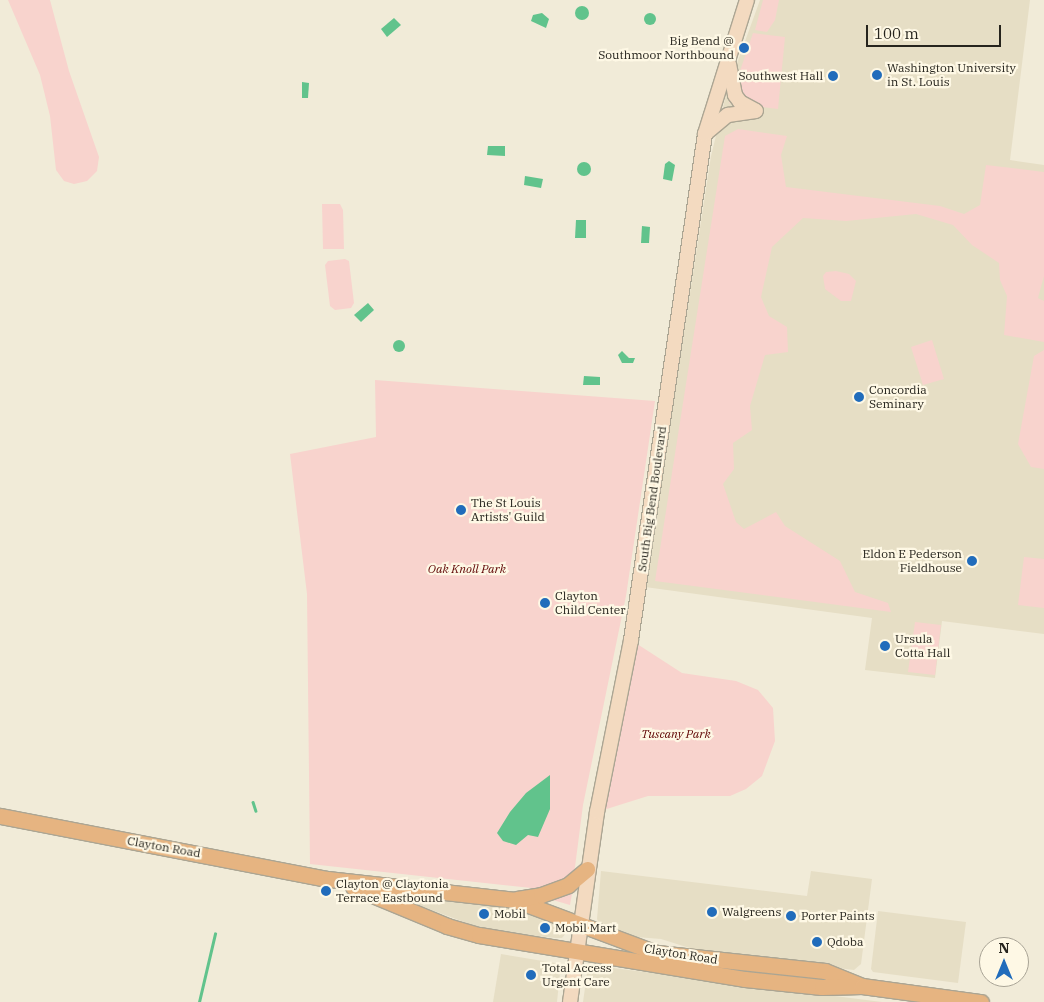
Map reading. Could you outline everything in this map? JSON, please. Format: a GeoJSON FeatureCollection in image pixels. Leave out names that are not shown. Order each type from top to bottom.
{"type":"FeatureCollection","features":[{"type":"Feature","properties":{"kind":"main road","name":"South Big Bend Boulevard"},"geometry":{"type":"LineString","coordinates":[[570,1002],[587,869],[631,640],[705,134],[747,0]]}},
{"type":"Feature","properties":{"kind":"main road"},"geometry":{"type":"LineString","coordinates":[[705,134],[728,115],[756,111],[740,102],[735,95],[729,55]]}},
{"type":"Feature","properties":{"kind":"main road","name":"Clayton Road"},"geometry":{"type":"LineString","coordinates":[[0,816],[328,878],[515,900],[657,953],[825,971],[862,986]]}},
{"type":"Feature","properties":{"kind":"main road"},"geometry":{"type":"LineString","coordinates":[[515,900],[541,895],[568,884],[587,869]]}},
{"type":"Feature","properties":{"kind":"main road","name":"Clayton Road"},"geometry":{"type":"LineString","coordinates":[[328,878],[463,932],[745,979],[822,987],[862,986],[981,1002]]}},
{"type":"Feature","properties":{"kind":"shaded area","name":"Concordia Seminary"},"geometry":{"type":"Polygon","coordinates":[[[760,0],[1030,0],[1010,160],[1044,165],[1044,634],[942,621],[935,678],[865,670],[872,618],[645,587],[711,156],[727,91],[760,0]]]}},
{"type":"Feature","properties":{"kind":"shaded area"},"geometry":{"type":"Polygon","coordinates":[[[579,6],[585,6],[589,13],[585,20],[579,20],[575,16],[575,10],[579,6]]]}},
{"type":"Feature","properties":{"kind":"shaded area"},"geometry":{"type":"Polygon","coordinates":[[[542,13],[549,19],[546,28],[531,21],[533,15],[542,13]]]}},
{"type":"Feature","properties":{"kind":"shaded area"},"geometry":{"type":"Polygon","coordinates":[[[648,13],[652,13],[656,19],[652,25],[648,25],[644,21],[644,17],[648,13]]]}},
{"type":"Feature","properties":{"kind":"shaded area"},"geometry":{"type":"Polygon","coordinates":[[[394,18],[401,25],[387,37],[381,29],[394,18]]]}},
{"type":"Feature","properties":{"kind":"shaded area"},"geometry":{"type":"Polygon","coordinates":[[[302,82],[309,83],[308,98],[302,98],[302,82]]]}},
{"type":"Feature","properties":{"kind":"shaded area"},"geometry":{"type":"Polygon","coordinates":[[[488,146],[505,146],[505,156],[487,155],[488,146]]]}},
{"type":"Feature","properties":{"kind":"shaded area"},"geometry":{"type":"Polygon","coordinates":[[[669,161],[675,165],[672,181],[663,179],[665,164],[669,161]]]}},
{"type":"Feature","properties":{"kind":"shaded area"},"geometry":{"type":"Polygon","coordinates":[[[584,162],[589,164],[591,169],[589,174],[584,176],[579,174],[577,169],[579,164],[584,162]]]}},
{"type":"Feature","properties":{"kind":"shaded area"},"geometry":{"type":"Polygon","coordinates":[[[525,176],[543,179],[541,188],[524,185],[525,176]]]}},
{"type":"Feature","properties":{"kind":"shaded area"},"geometry":{"type":"Polygon","coordinates":[[[576,220],[586,220],[586,238],[575,238],[576,220]]]}},
{"type":"Feature","properties":{"kind":"shaded area"},"geometry":{"type":"Polygon","coordinates":[[[642,226],[650,227],[649,243],[641,243],[642,226]]]}},
{"type":"Feature","properties":{"kind":"shaded area"},"geometry":{"type":"Polygon","coordinates":[[[368,303],[374,310],[361,322],[354,315],[368,303]]]}},
{"type":"Feature","properties":{"kind":"shaded area"},"geometry":{"type":"Polygon","coordinates":[[[397,340],[401,340],[405,346],[401,352],[397,352],[393,348],[393,344],[397,340]]]}},
{"type":"Feature","properties":{"kind":"shaded area"},"geometry":{"type":"Polygon","coordinates":[[[622,351],[629,358],[635,358],[633,363],[622,363],[618,355],[622,351]]]}},
{"type":"Feature","properties":{"kind":"shaded area"},"geometry":{"type":"Polygon","coordinates":[[[584,376],[600,377],[600,385],[583,385],[584,376]]]}},
{"type":"Feature","properties":{"kind":"shaded area"},"geometry":{"type":"Polygon","coordinates":[[[550,775],[550,809],[538,837],[528,835],[516,845],[503,841],[497,833],[510,812],[526,793],[550,775]]]}},
{"type":"Feature","properties":{"kind":"shaded area"},"geometry":{"type":"Polygon","coordinates":[[[601,871],[807,896],[811,871],[872,879],[861,964],[854,970],[699,951],[661,939],[624,936],[600,925],[597,919],[601,871]]]}},
{"type":"Feature","properties":{"kind":"shaded area"},"geometry":{"type":"Polygon","coordinates":[[[414,894],[505,904],[567,927],[567,932],[562,938],[556,938],[488,931],[413,903],[410,900],[414,894]]]}},
{"type":"Feature","properties":{"kind":"shaded area"},"geometry":{"type":"Polygon","coordinates":[[[878,911],[966,922],[958,983],[873,972],[871,969],[878,911]]]}},
{"type":"Feature","properties":{"kind":"shaded area"},"geometry":{"type":"Polygon","coordinates":[[[501,954],[561,964],[557,1002],[493,1002],[501,954]]]}},
{"type":"Feature","properties":{"kind":"shaded area"},"geometry":{"type":"Polygon","coordinates":[[[597,966],[882,1002],[583,1002],[587,974],[597,966]]]}},
{"type":"Feature","properties":{"kind":"green space"},"geometry":{"type":"Polygon","coordinates":[[[8,0],[50,0],[69,71],[99,157],[97,171],[87,181],[74,184],[64,181],[56,170],[50,116],[40,75],[8,0]]]}},
{"type":"Feature","properties":{"kind":"green space"},"geometry":{"type":"Polygon","coordinates":[[[763,0],[779,0],[775,20],[767,32],[755,30],[763,0]]]}},
{"type":"Feature","properties":{"kind":"green space"},"geometry":{"type":"Polygon","coordinates":[[[753,33],[785,37],[778,109],[729,103],[753,33]]]}},
{"type":"Feature","properties":{"kind":"green space"},"geometry":{"type":"Polygon","coordinates":[[[738,129],[787,136],[781,155],[786,187],[940,206],[964,214],[980,205],[986,165],[1044,172],[1044,276],[1038,298],[1044,301],[1044,342],[1004,335],[1007,296],[1000,280],[999,263],[972,245],[953,225],[916,214],[846,221],[803,218],[772,247],[761,297],[769,316],[787,327],[788,352],[765,355],[750,406],[752,430],[733,443],[734,469],[723,484],[736,522],[744,529],[776,512],[785,526],[840,561],[855,592],[888,603],[891,612],[655,581],[725,136],[738,129]]]}},
{"type":"Feature","properties":{"kind":"green space"},"geometry":{"type":"Polygon","coordinates":[[[322,204],[340,204],[343,210],[344,249],[323,249],[322,204]]]}},
{"type":"Feature","properties":{"kind":"green space"},"geometry":{"type":"Polygon","coordinates":[[[345,259],[349,261],[354,303],[351,308],[335,310],[330,306],[325,265],[328,261],[345,259]]]}},
{"type":"Feature","properties":{"kind":"green space"},"geometry":{"type":"Polygon","coordinates":[[[836,271],[849,274],[856,281],[851,301],[841,301],[825,289],[823,276],[826,272],[836,271]]]}},
{"type":"Feature","properties":{"kind":"green space"},"geometry":{"type":"Polygon","coordinates":[[[932,340],[944,379],[923,385],[911,347],[932,340]]]}},
{"type":"Feature","properties":{"kind":"green space"},"geometry":{"type":"Polygon","coordinates":[[[1044,350],[1044,469],[1031,467],[1018,444],[1034,356],[1044,350]]]}},
{"type":"Feature","properties":{"kind":"green space","name":"Oak Knoll Park"},"geometry":{"type":"Polygon","coordinates":[[[375,380],[655,401],[626,596],[583,805],[575,867],[573,874],[541,889],[310,864],[307,594],[290,454],[376,437],[375,380]]]}},
{"type":"Feature","properties":{"kind":"green space"},"geometry":{"type":"Polygon","coordinates":[[[1024,557],[1044,559],[1044,608],[1018,605],[1024,557]]]}},
{"type":"Feature","properties":{"kind":"green space"},"geometry":{"type":"Polygon","coordinates":[[[915,622],[941,625],[935,675],[908,672],[915,622]]]}},
{"type":"Feature","properties":{"kind":"green space","name":"Tuscany Park"},"geometry":{"type":"Polygon","coordinates":[[[631,640],[682,673],[736,681],[758,690],[773,708],[775,741],[762,776],[746,789],[730,796],[648,796],[597,812],[631,640]]]}},
{"type":"Feature","properties":{"kind":"green space"},"geometry":{"type":"Polygon","coordinates":[[[573,888],[570,905],[546,898],[573,888]]]}},
{"type":"Feature","properties":{"kind":"waterway"},"geometry":{"type":"LineString","coordinates":[[253,802],[256,811]]}},
{"type":"Feature","properties":{"kind":"waterway"},"geometry":{"type":"LineString","coordinates":[[199,1002],[215,934]]}},
{"type":"Feature","properties":{"kind":"place","name":"Big Bend @ Southmoor Northbound"},"geometry":{"type":"Point","coordinates":[744,48]}},
{"type":"Feature","properties":{"kind":"place","name":"Washington University in St. Louis"},"geometry":{"type":"Point","coordinates":[877,75]}},
{"type":"Feature","properties":{"kind":"place","name":"Southwest Hall"},"geometry":{"type":"Point","coordinates":[833,76]}},
{"type":"Feature","properties":{"kind":"place","name":"Concordia Seminary"},"geometry":{"type":"Point","coordinates":[859,397]}},
{"type":"Feature","properties":{"kind":"place","name":"The St Louis Artists' Guild"},"geometry":{"type":"Point","coordinates":[461,510]}},
{"type":"Feature","properties":{"kind":"place","name":"Eldon E Pederson Fieldhouse"},"geometry":{"type":"Point","coordinates":[972,561]}},
{"type":"Feature","properties":{"kind":"place","name":"Clayton Child Center"},"geometry":{"type":"Point","coordinates":[545,603]}},
{"type":"Feature","properties":{"kind":"place","name":"Ursula Cotta Hall"},"geometry":{"type":"Point","coordinates":[885,646]}},
{"type":"Feature","properties":{"kind":"place","name":"Clayton @ Claytonia Terrace Eastbound"},"geometry":{"type":"Point","coordinates":[326,891]}},
{"type":"Feature","properties":{"kind":"place","name":"Walgreens"},"geometry":{"type":"Point","coordinates":[712,912]}},
{"type":"Feature","properties":{"kind":"place","name":"Mobil"},"geometry":{"type":"Point","coordinates":[484,914]}},
{"type":"Feature","properties":{"kind":"place","name":"Porter Paints"},"geometry":{"type":"Point","coordinates":[791,916]}},
{"type":"Feature","properties":{"kind":"place","name":"Mobil Mart"},"geometry":{"type":"Point","coordinates":[545,928]}},
{"type":"Feature","properties":{"kind":"place","name":"Qdoba"},"geometry":{"type":"Point","coordinates":[817,942]}},
{"type":"Feature","properties":{"kind":"place","name":"Total Access Urgent Care"},"geometry":{"type":"Point","coordinates":[531,975]}}]}
